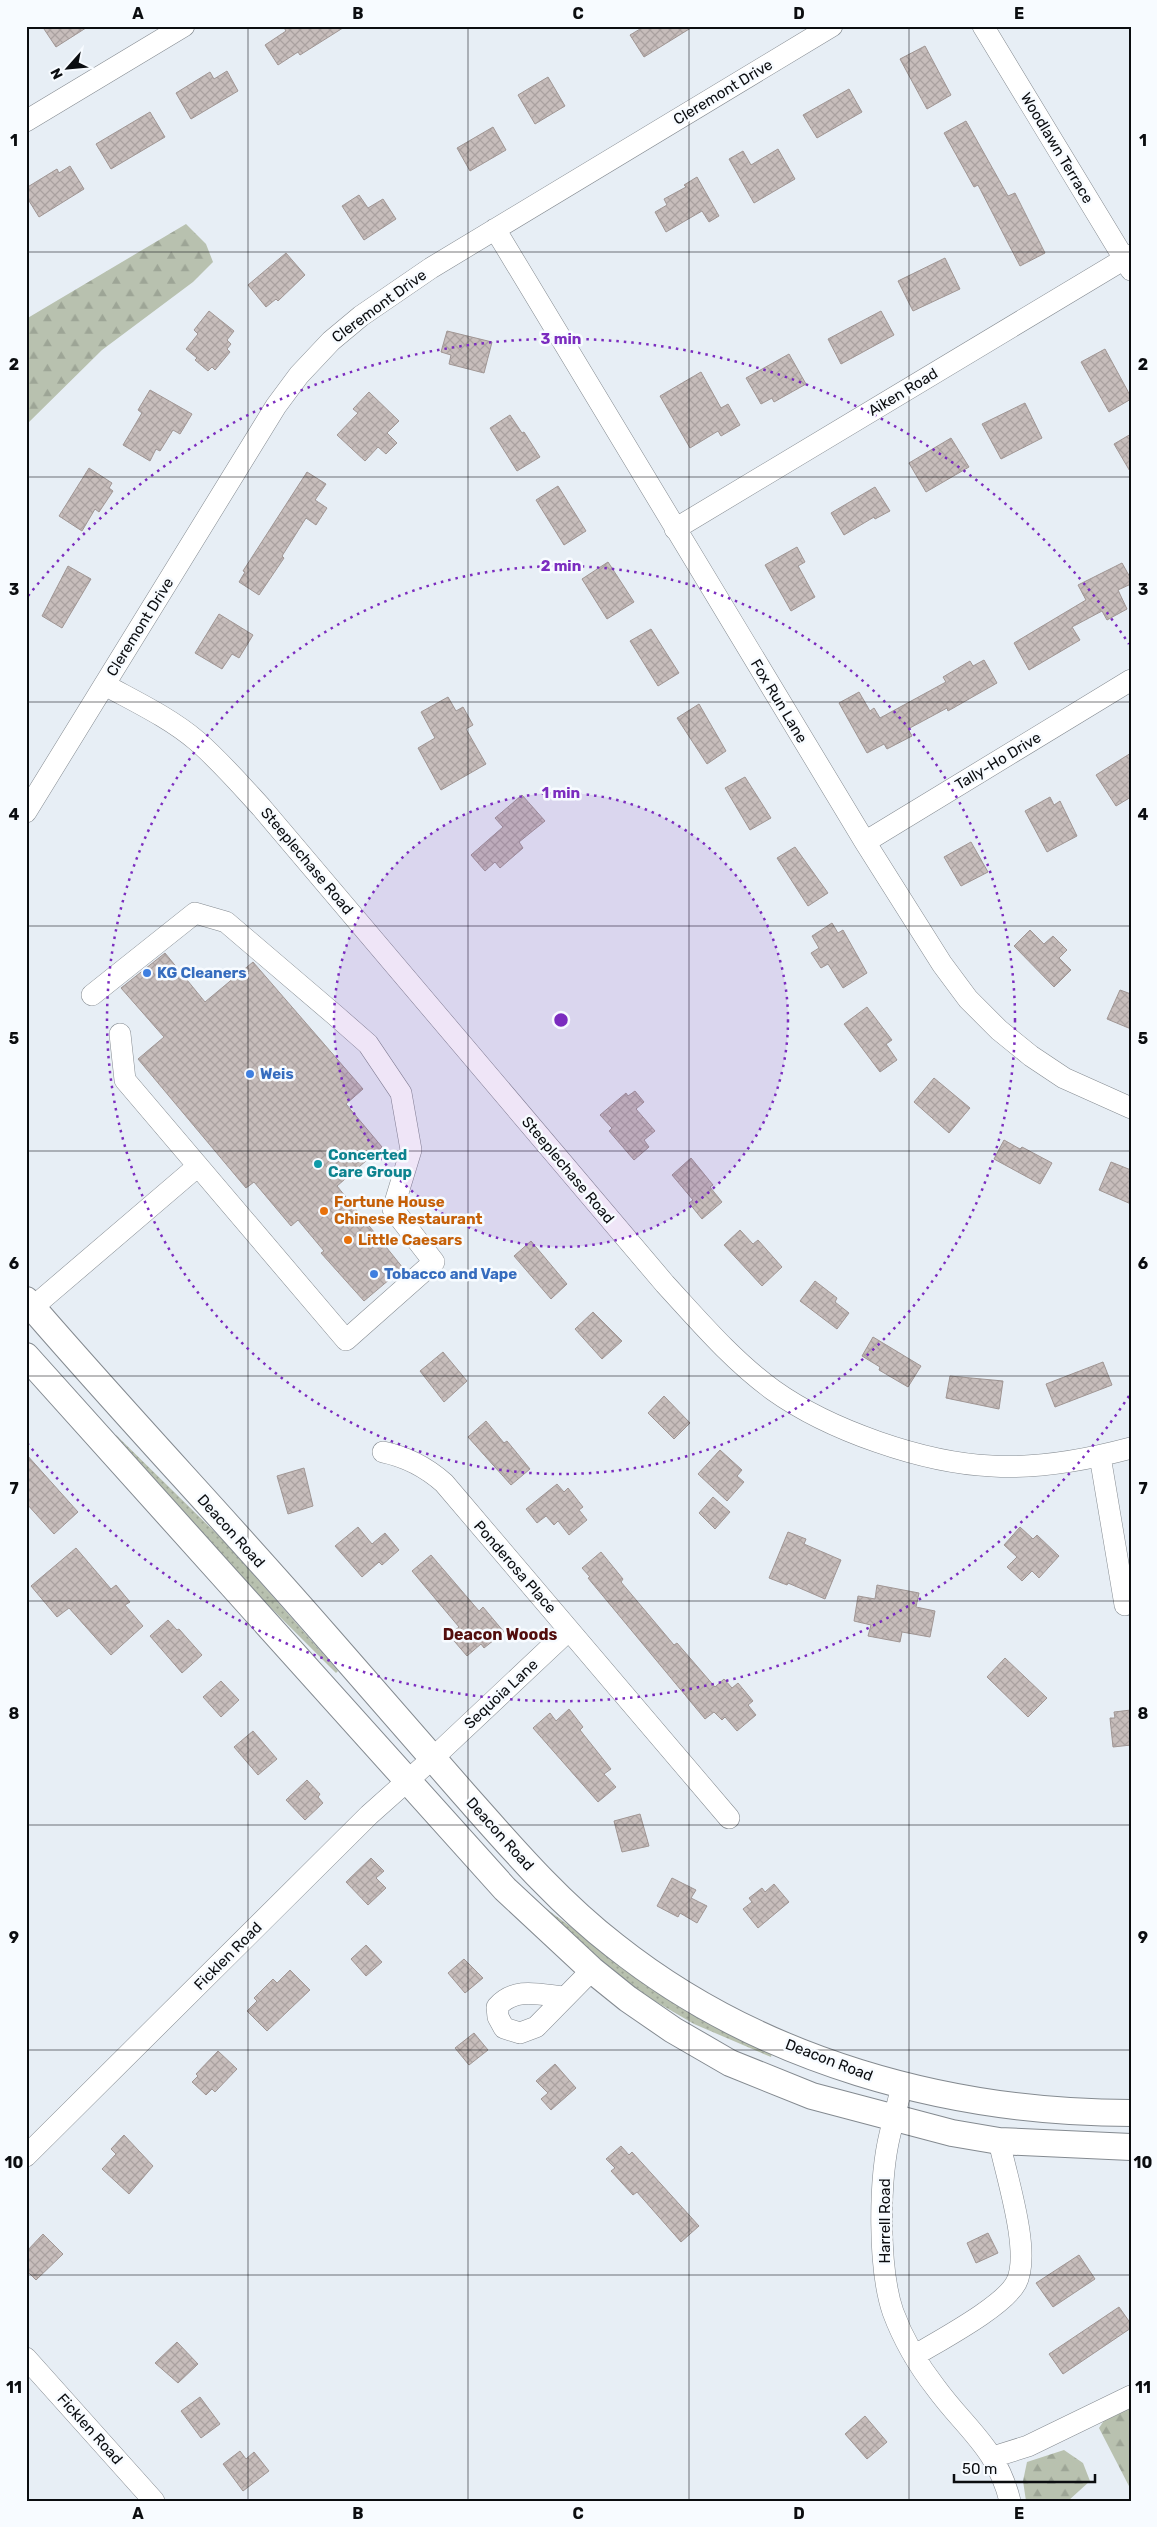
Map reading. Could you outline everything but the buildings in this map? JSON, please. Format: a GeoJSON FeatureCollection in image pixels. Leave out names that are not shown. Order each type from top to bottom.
{"type":"FeatureCollection","features":[{"type":"Feature","properties":{"kind":"main road","name":"Deacon Road"},"geometry":{"type":"LineString","coordinates":[[28,1307],[300,1605],[527,1866],[614,1945],[645,1969],[748,2028],[825,2061],[902,2086],[950,2097],[1005,2106],[1053,2110],[1131,2112]]}},
{"type":"Feature","properties":{"kind":"main road"},"geometry":{"type":"LineString","coordinates":[[26,1356],[505,1889],[592,1970],[673,2030],[730,2063],[812,2096],[952,2133],[999,2141],[1131,2147]]}},
{"type":"Feature","properties":{"kind":"street"},"geometry":{"type":"LineString","coordinates":[[26,120],[184,26]]}},
{"type":"Feature","properties":{"kind":"street","name":"Cleremont Drive"},"geometry":{"type":"LineString","coordinates":[[26,812],[276,406],[299,375],[331,341],[361,316],[431,268],[832,26]]}},
{"type":"Feature","properties":{"kind":"street","name":"Woodlawn Terrace"},"geometry":{"type":"LineString","coordinates":[[983,26],[1129,261]]}},
{"type":"Feature","properties":{"kind":"street","name":"Fox Run Lane"},"geometry":{"type":"LineString","coordinates":[[495,229],[865,842],[942,964],[968,999],[999,1030],[1031,1056],[1064,1078],[1131,1108]]}},
{"type":"Feature","properties":{"kind":"street","name":"Aiken Road"},"geometry":{"type":"LineString","coordinates":[[675,528],[1129,261]]}},
{"type":"Feature","properties":{"kind":"street","name":"Tally-Ho Drive"},"geometry":{"type":"LineString","coordinates":[[865,842],[1131,680]]}},
{"type":"Feature","properties":{"kind":"street","name":"Steeplechase Road"},"geometry":{"type":"LineString","coordinates":[[105,685],[168,720],[196,740],[216,758],[261,807],[665,1284],[711,1335],[773,1390],[808,1412],[844,1429],[885,1444],[938,1458],[1002,1466],[1063,1463],[1131,1448]]}},
{"type":"Feature","properties":{"kind":"street"},"geometry":{"type":"LineString","coordinates":[[92,995],[195,913],[226,922],[368,1044],[401,1093],[411,1150],[394,1210],[434,1262],[346,1340],[125,1080],[120,1034]]}},
{"type":"Feature","properties":{"kind":"street"},"geometry":{"type":"LineString","coordinates":[[28,1307],[198,1166]]}},
{"type":"Feature","properties":{"kind":"street","name":"Ponderosa Place"},"geometry":{"type":"LineString","coordinates":[[383,1452],[412,1461],[431,1472],[444,1483],[730,1818]]}},
{"type":"Feature","properties":{"kind":"street"},"geometry":{"type":"LineString","coordinates":[[1100,1456],[1125,1605]]}},
{"type":"Feature","properties":{"kind":"street","name":"Sequoia Lane"},"geometry":{"type":"LineString","coordinates":[[433,1758],[569,1630]]}},
{"type":"Feature","properties":{"kind":"street","name":"Ficklen Road"},"geometry":{"type":"LineString","coordinates":[[26,2156],[368,1815],[433,1758]]}},
{"type":"Feature","properties":{"kind":"street"},"geometry":{"type":"LineString","coordinates":[[564,1997],[592,1970]]}},
{"type":"Feature","properties":{"kind":"street","name":"Harrell Road"},"geometry":{"type":"LineString","coordinates":[[902,2086],[889,2135],[882,2193],[883,2258],[893,2310],[914,2356],[936,2389],[982,2440],[993,2457],[1006,2483],[1010,2501]]}},
{"type":"Feature","properties":{"kind":"street"},"geometry":{"type":"LineString","coordinates":[[914,2356],[1002,2299],[1016,2283],[1023,2263],[1021,2240],[999,2141]]}},
{"type":"Feature","properties":{"kind":"street","name":"Ficklen Road"},"geometry":{"type":"LineString","coordinates":[[26,2358],[154,2501]]}},
{"type":"Feature","properties":{"kind":"street"},"geometry":{"type":"LineString","coordinates":[[993,2457],[1028,2446],[1131,2396]]}},
{"type":"Feature","properties":{"kind":"green space"},"geometry":{"type":"Polygon","coordinates":[[[186,224],[206,244],[213,262],[193,282],[102,350],[26,425],[26,319],[186,224]]]}},
{"type":"Feature","properties":{"kind":"green space"},"geometry":{"type":"Polygon","coordinates":[[[116,1435],[226,1543],[338,1671],[336,1673],[219,1556],[113,1438],[116,1435]]]}},
{"type":"Feature","properties":{"kind":"green space"},"geometry":{"type":"Polygon","coordinates":[[[540,1904],[638,1977],[772,2053],[771,2057],[694,2024],[624,1983],[540,1904]]]}},
{"type":"Feature","properties":{"kind":"green space"},"geometry":{"type":"Polygon","coordinates":[[[1131,2404],[1131,2490],[1099,2428],[1107,2416],[1131,2404]]]}},
{"type":"Feature","properties":{"kind":"green space"},"geometry":{"type":"Polygon","coordinates":[[[1064,2450],[1083,2463],[1090,2481],[1068,2501],[1026,2501],[1023,2481],[1027,2462],[1064,2450]]]}},
{"type":"Feature","properties":{"kind":"place","name":"KG Cleaners"},"geometry":{"type":"Point","coordinates":[147,973]}},
{"type":"Feature","properties":{"kind":"place","name":"Weis"},"geometry":{"type":"Point","coordinates":[250,1074]}},
{"type":"Feature","properties":{"kind":"place","name":"Concerted Care Group"},"geometry":{"type":"Point","coordinates":[318,1164]}},
{"type":"Feature","properties":{"kind":"place","name":"Fortune House Chinese Restaurant"},"geometry":{"type":"Point","coordinates":[324,1211]}},
{"type":"Feature","properties":{"kind":"place","name":"Little Caesars"},"geometry":{"type":"Point","coordinates":[348,1240]}},
{"type":"Feature","properties":{"kind":"place","name":"Tobacco and Vape"},"geometry":{"type":"Point","coordinates":[374,1274]}},
{"type":"Feature","properties":{"kind":"district","name":"Deacon Woods"},"geometry":{"type":"Point","coordinates":[500,1634]}}]}
